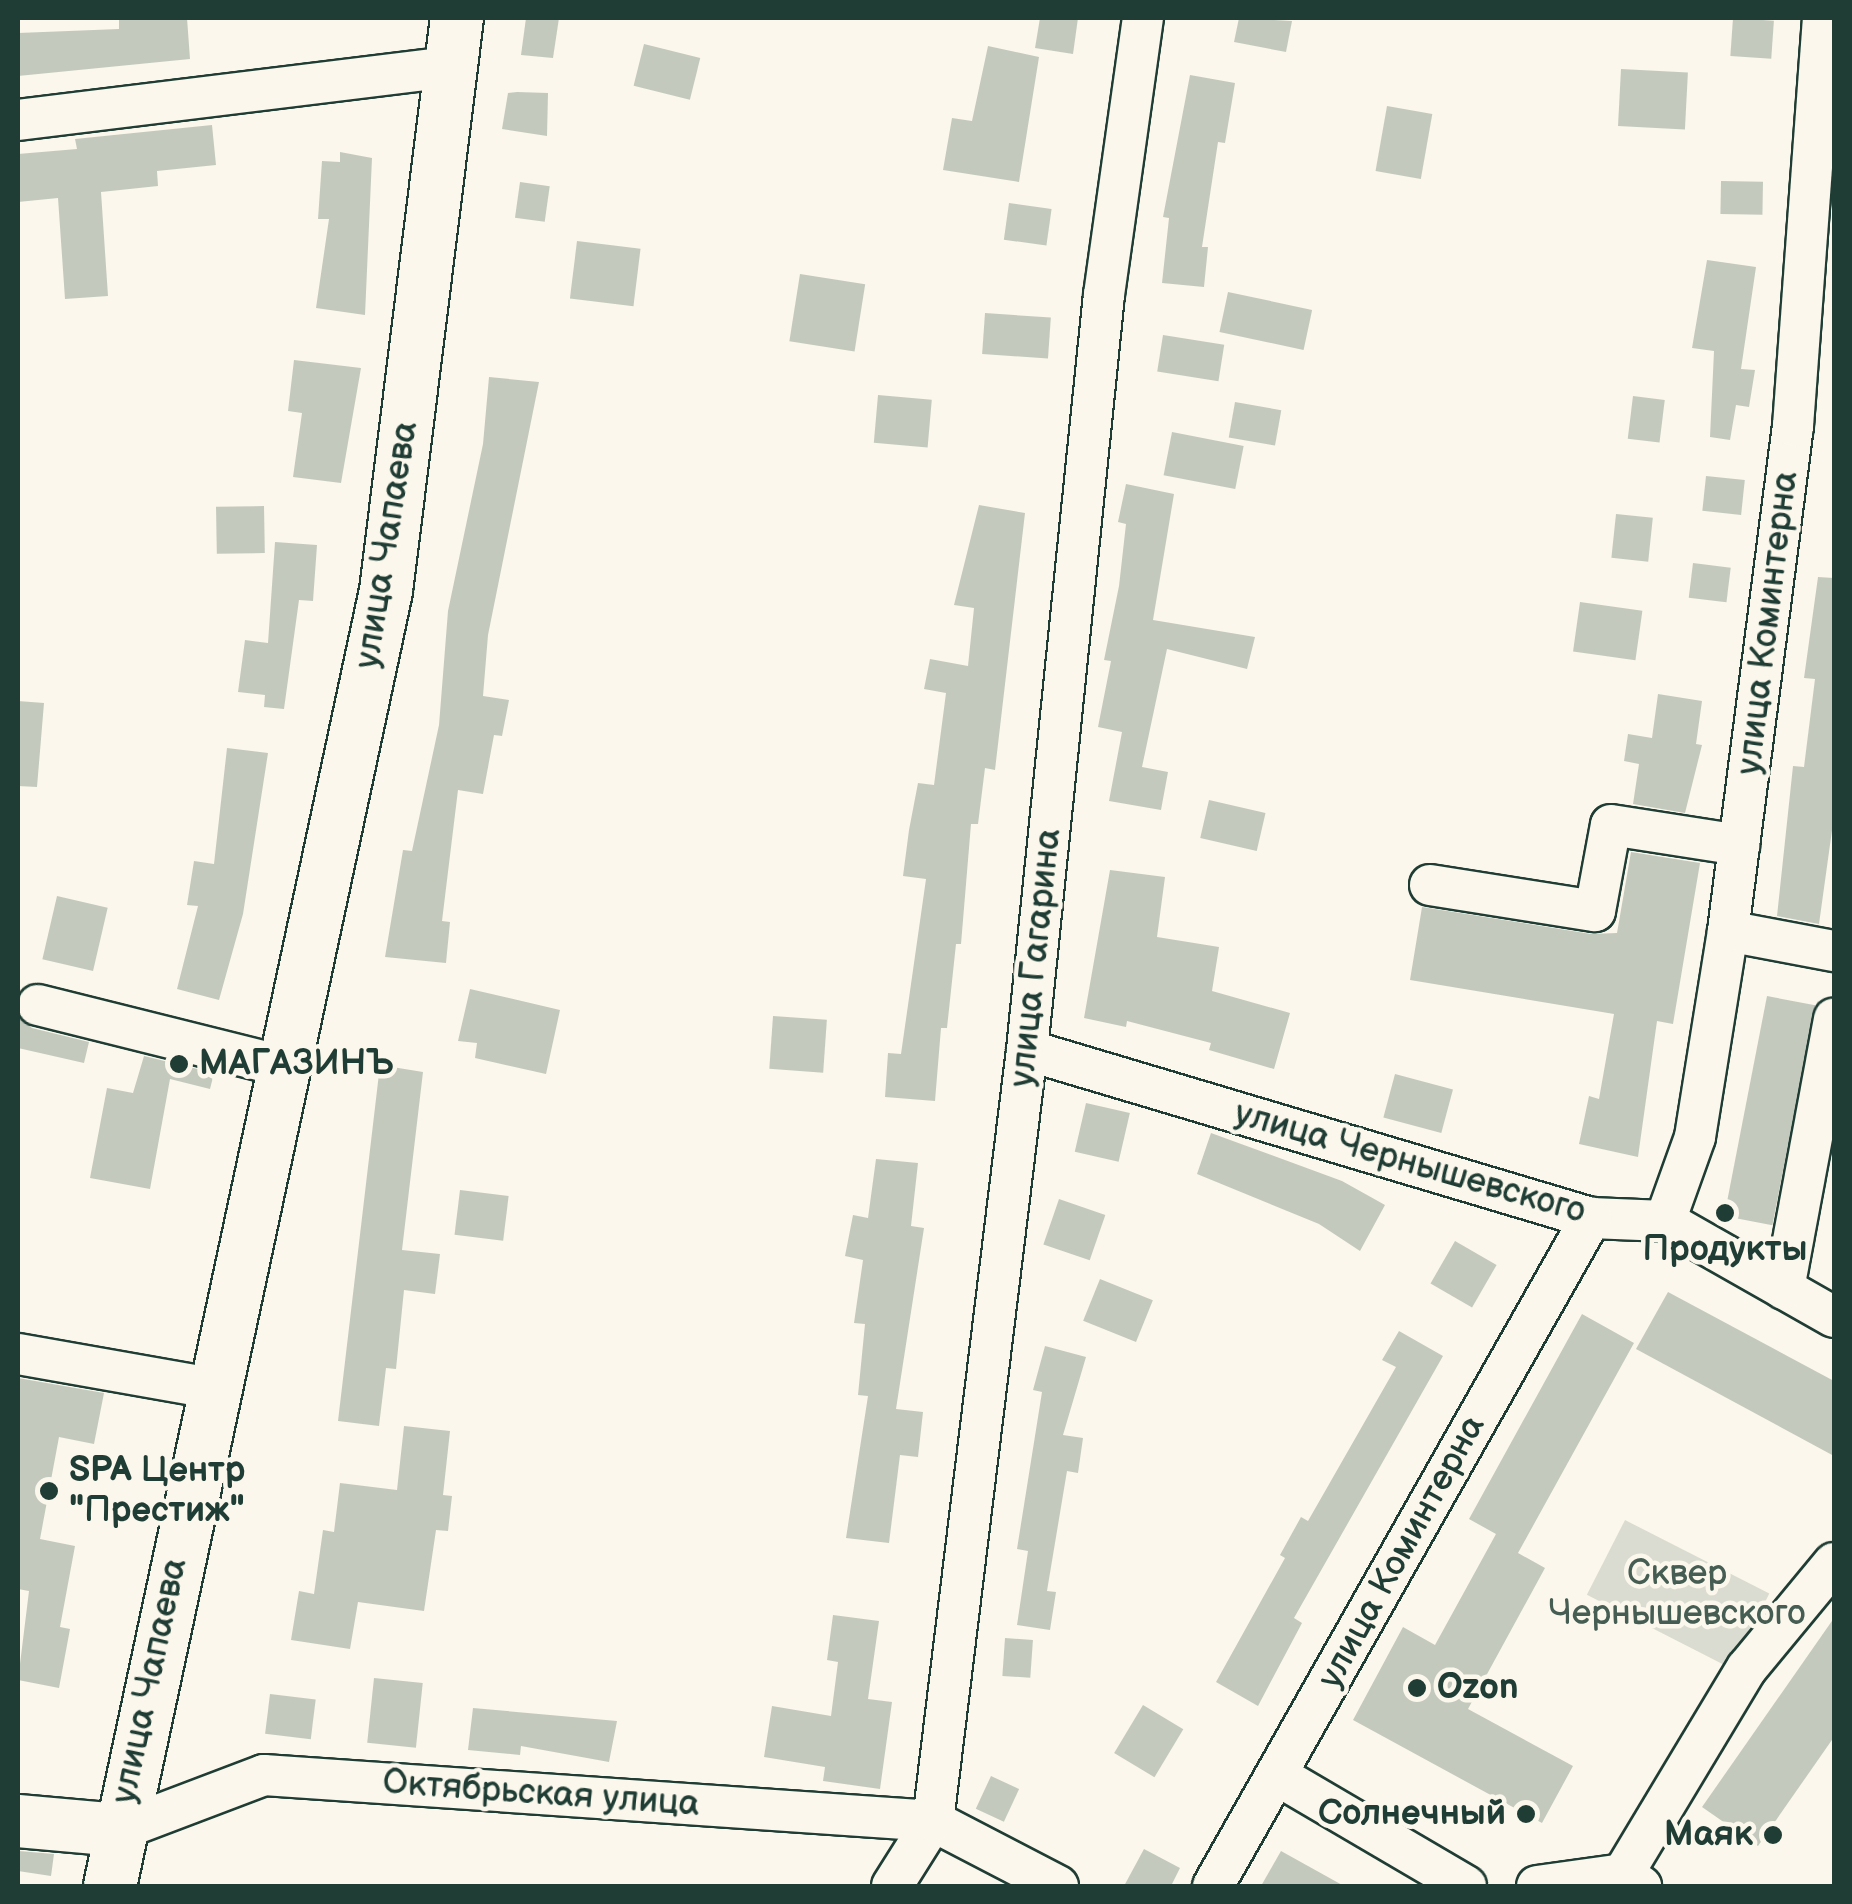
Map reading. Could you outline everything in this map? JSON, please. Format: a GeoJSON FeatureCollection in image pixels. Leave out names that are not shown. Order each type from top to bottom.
{"type":"FeatureCollection","features":[{"type":"Feature","properties":{"kind":"main road","name":"улица Чапаева"},"geometry":{"type":"LineString","coordinates":[[110,1886],[211,1388],[386,590],[454,42]]}},
{"type":"Feature","properties":{"kind":"main road","name":"Октябрьская улица"},"geometry":{"type":"LineString","coordinates":[[18,1821],[119,1830]]}},
{"type":"Feature","properties":{"kind":"street","name":"улица Гагарина"},"geometry":{"type":"LineString","coordinates":[[892,1886],[933,1821],[1028,1050],[1104,295],[1143,18]]}},
{"type":"Feature","properties":{"kind":"street","name":"улица Коминтерна"},"geometry":{"type":"LineString","coordinates":[[1665,1221],[1694,1137],[1728,930],[1794,426],[1823,18]]}},
{"type":"Feature","properties":{"kind":"street"},"geometry":{"type":"LineString","coordinates":[[18,120],[454,42]]}},
{"type":"Feature","properties":{"kind":"street"},"geometry":{"type":"LineString","coordinates":[[1430,885],[1595,911],[1611,825],[1739,845]]}},
{"type":"Feature","properties":{"kind":"street"},"geometry":{"type":"LineString","coordinates":[[1728,930],[1834,951]]}},
{"type":"Feature","properties":{"kind":"street"},"geometry":{"type":"LineString","coordinates":[[38,1005],[282,1066]]}},
{"type":"Feature","properties":{"kind":"street"},"geometry":{"type":"LineString","coordinates":[[1784,1289],[1834,1020]]}},
{"type":"Feature","properties":{"kind":"street","name":"улица Чернышевского"},"geometry":{"type":"LineString","coordinates":[[1028,1050],[1590,1218],[1665,1221],[1834,1317]]}},
{"type":"Feature","properties":{"kind":"street","name":"улица Коминтерна"},"geometry":{"type":"LineString","coordinates":[[1213,1886],[1590,1218]]}},
{"type":"Feature","properties":{"kind":"street"},"geometry":{"type":"LineString","coordinates":[[18,1354],[211,1388]]}},
{"type":"Feature","properties":{"kind":"street"},"geometry":{"type":"LineString","coordinates":[[1538,1886],[1632,1880],[1747,1668],[1834,1563]]}},
{"type":"Feature","properties":{"kind":"street","name":"Октябрьская улица"},"geometry":{"type":"LineString","coordinates":[[119,1830],[264,1775],[933,1821],[1058,1886]]}},
{"type":"Feature","properties":{"kind":"street"},"geometry":{"type":"LineString","coordinates":[[1277,1775],[1466,1886]]}},
{"type":"Feature","properties":{"kind":"green space","name":"Сквер Чернышевского"},"geometry":{"type":"Polygon","coordinates":[[[1625,1520],[1769,1594],[1731,1668],[1587,1595],[1625,1520]]]}},
{"type":"Feature","properties":{"kind":"building"},"geometry":{"type":"Polygon","coordinates":[[[119,18],[187,18],[190,59],[18,76],[18,33],[119,29],[119,18]]]}},
{"type":"Feature","properties":{"kind":"building"},"geometry":{"type":"Polygon","coordinates":[[[526,18],[559,18],[553,58],[521,55],[526,18]]]}},
{"type":"Feature","properties":{"kind":"building"},"geometry":{"type":"Polygon","coordinates":[[[1040,18],[1078,18],[1073,54],[1035,48],[1040,18]]]}},
{"type":"Feature","properties":{"kind":"building"},"geometry":{"type":"Polygon","coordinates":[[[1239,18],[1292,21],[1286,52],[1234,42],[1239,18]]]}},
{"type":"Feature","properties":{"kind":"building"},"geometry":{"type":"Polygon","coordinates":[[[1733,18],[1774,21],[1771,59],[1730,56],[1733,18]]]}},
{"type":"Feature","properties":{"kind":"building"},"geometry":{"type":"Polygon","coordinates":[[[644,44],[700,58],[690,100],[634,86],[644,44]]]}},
{"type":"Feature","properties":{"kind":"building"},"geometry":{"type":"Polygon","coordinates":[[[988,46],[1039,57],[1019,182],[943,170],[952,118],[972,121],[988,46]]]}},
{"type":"Feature","properties":{"kind":"building"},"geometry":{"type":"Polygon","coordinates":[[[1621,69],[1688,73],[1685,129],[1618,126],[1621,69]]]}},
{"type":"Feature","properties":{"kind":"building"},"geometry":{"type":"Polygon","coordinates":[[[1190,75],[1235,83],[1225,143],[1218,142],[1202,247],[1208,247],[1204,287],[1162,283],[1169,218],[1163,217],[1190,75]]]}},
{"type":"Feature","properties":{"kind":"building"},"geometry":{"type":"Polygon","coordinates":[[[508,93],[548,93],[547,136],[502,129],[508,93]]]}},
{"type":"Feature","properties":{"kind":"building"},"geometry":{"type":"Polygon","coordinates":[[[1387,106],[1432,114],[1421,179],[1376,171],[1387,106]]]}},
{"type":"Feature","properties":{"kind":"building"},"geometry":{"type":"Polygon","coordinates":[[[212,125],[216,165],[157,171],[158,186],[101,192],[108,296],[65,299],[58,198],[18,202],[18,154],[77,149],[75,139],[212,125]]]}},
{"type":"Feature","properties":{"kind":"building"},"geometry":{"type":"Polygon","coordinates":[[[340,152],[372,158],[365,315],[316,308],[329,219],[318,219],[322,161],[340,162],[340,152]]]}},
{"type":"Feature","properties":{"kind":"building"},"geometry":{"type":"Polygon","coordinates":[[[1721,181],[1763,182],[1762,215],[1720,214],[1721,181]]]}},
{"type":"Feature","properties":{"kind":"building"},"geometry":{"type":"Polygon","coordinates":[[[520,182],[550,186],[545,222],[515,218],[520,182]]]}},
{"type":"Feature","properties":{"kind":"building"},"geometry":{"type":"Polygon","coordinates":[[[1009,203],[1052,209],[1046,246],[1004,240],[1009,203]]]}},
{"type":"Feature","properties":{"kind":"building"},"geometry":{"type":"Polygon","coordinates":[[[577,241],[641,249],[633,306],[570,299],[577,241]]]}},
{"type":"Feature","properties":{"kind":"building"},"geometry":{"type":"Polygon","coordinates":[[[1707,260],[1756,267],[1741,369],[1755,370],[1749,407],[1736,405],[1730,440],[1710,437],[1714,351],[1692,348],[1707,260]]]}},
{"type":"Feature","properties":{"kind":"building"},"geometry":{"type":"Polygon","coordinates":[[[800,274],[865,284],[855,351],[789,341],[800,274]]]}},
{"type":"Feature","properties":{"kind":"building"},"geometry":{"type":"Polygon","coordinates":[[[1228,292],[1312,310],[1304,350],[1219,332],[1228,292]]]}},
{"type":"Feature","properties":{"kind":"building"},"geometry":{"type":"Polygon","coordinates":[[[985,313],[1051,318],[1048,359],[982,354],[985,313]]]}},
{"type":"Feature","properties":{"kind":"building"},"geometry":{"type":"Polygon","coordinates":[[[1163,335],[1224,345],[1218,381],[1157,372],[1163,335]]]}},
{"type":"Feature","properties":{"kind":"building"},"geometry":{"type":"Polygon","coordinates":[[[294,360],[361,368],[341,483],[293,477],[302,413],[288,411],[294,360]]]}},
{"type":"Feature","properties":{"kind":"building"},"geometry":{"type":"Polygon","coordinates":[[[489,377],[539,382],[488,635],[483,696],[509,700],[502,736],[494,735],[483,794],[458,790],[442,921],[450,922],[446,963],[385,957],[403,850],[412,851],[439,725],[448,611],[483,444],[489,377]]]}},
{"type":"Feature","properties":{"kind":"building"},"geometry":{"type":"Polygon","coordinates":[[[878,395],[932,400],[928,448],[874,443],[878,395]]]}},
{"type":"Feature","properties":{"kind":"building"},"geometry":{"type":"Polygon","coordinates":[[[1633,396],[1665,400],[1660,443],[1628,439],[1633,396]]]}},
{"type":"Feature","properties":{"kind":"building"},"geometry":{"type":"Polygon","coordinates":[[[1235,402],[1281,410],[1275,446],[1229,437],[1235,402]]]}},
{"type":"Feature","properties":{"kind":"building"},"geometry":{"type":"Polygon","coordinates":[[[1172,432],[1244,446],[1235,489],[1164,475],[1172,432]]]}},
{"type":"Feature","properties":{"kind":"building"},"geometry":{"type":"Polygon","coordinates":[[[1706,476],[1745,480],[1741,515],[1702,511],[1706,476]]]}},
{"type":"Feature","properties":{"kind":"building"},"geometry":{"type":"Polygon","coordinates":[[[1126,484],[1174,494],[1153,620],[1255,637],[1247,669],[1167,649],[1142,767],[1168,772],[1161,810],[1109,801],[1122,732],[1098,727],[1111,661],[1104,660],[1119,586],[1126,524],[1118,522],[1126,484]]]}},
{"type":"Feature","properties":{"kind":"building"},"geometry":{"type":"Polygon","coordinates":[[[979,505],[1025,513],[995,770],[985,768],[978,824],[971,824],[961,944],[956,944],[947,1028],[941,1028],[935,1101],[885,1097],[888,1053],[901,1054],[926,879],[903,876],[909,830],[918,783],[934,785],[946,693],[924,689],[930,659],[968,666],[974,608],[954,605],[979,505]]]}},
{"type":"Feature","properties":{"kind":"building"},"geometry":{"type":"Polygon","coordinates":[[[264,506],[265,553],[217,554],[216,507],[264,506]]]}},
{"type":"Feature","properties":{"kind":"building"},"geometry":{"type":"Polygon","coordinates":[[[1616,514],[1653,518],[1648,562],[1611,558],[1616,514]]]}},
{"type":"Feature","properties":{"kind":"building"},"geometry":{"type":"Polygon","coordinates":[[[275,542],[317,545],[313,601],[299,600],[284,709],[264,707],[265,695],[238,692],[245,640],[268,643],[275,542]]]}},
{"type":"Feature","properties":{"kind":"building"},"geometry":{"type":"Polygon","coordinates":[[[1693,563],[1731,568],[1726,602],[1689,598],[1693,563]]]}},
{"type":"Feature","properties":{"kind":"building"},"geometry":{"type":"Polygon","coordinates":[[[1818,577],[1834,578],[1834,816],[1819,924],[1777,916],[1793,766],[1804,767],[1815,679],[1804,678],[1818,577]]]}},
{"type":"Feature","properties":{"kind":"building"},"geometry":{"type":"Polygon","coordinates":[[[1580,602],[1642,611],[1635,660],[1573,652],[1580,602]]]}},
{"type":"Feature","properties":{"kind":"building"},"geometry":{"type":"Polygon","coordinates":[[[1658,694],[1702,701],[1696,744],[1702,745],[1685,813],[1633,804],[1639,764],[1624,761],[1628,734],[1652,738],[1658,694]]]}},
{"type":"Feature","properties":{"kind":"building"},"geometry":{"type":"Polygon","coordinates":[[[18,701],[44,703],[37,787],[18,786],[18,701]]]}},
{"type":"Feature","properties":{"kind":"building"},"geometry":{"type":"Polygon","coordinates":[[[227,748],[268,753],[243,914],[219,1000],[177,989],[198,906],[187,905],[194,861],[214,864],[227,748]]]}},
{"type":"Feature","properties":{"kind":"building"},"geometry":{"type":"Polygon","coordinates":[[[1209,800],[1266,813],[1257,851],[1200,838],[1209,800]]]}},
{"type":"Feature","properties":{"kind":"building"},"geometry":{"type":"Polygon","coordinates":[[[1631,852],[1700,863],[1673,1024],[1657,1021],[1638,1157],[1579,1144],[1589,1096],[1599,1099],[1614,1014],[1410,980],[1422,907],[1591,934],[1617,933],[1631,852]]]}},
{"type":"Feature","properties":{"kind":"building"},"geometry":{"type":"Polygon","coordinates":[[[1110,870],[1165,877],[1157,937],[1219,947],[1212,991],[1290,1013],[1274,1069],[1209,1050],[1211,1043],[1127,1021],[1126,1027],[1084,1018],[1110,870]]]}},
{"type":"Feature","properties":{"kind":"building"},"geometry":{"type":"Polygon","coordinates":[[[57,896],[108,908],[93,971],[42,959],[57,896]]]}},
{"type":"Feature","properties":{"kind":"building"},"geometry":{"type":"Polygon","coordinates":[[[470,989],[560,1010],[546,1074],[475,1058],[477,1043],[458,1041],[470,989]]]}},
{"type":"Feature","properties":{"kind":"building"},"geometry":{"type":"Polygon","coordinates":[[[1767,996],[1815,1005],[1772,1225],[1724,1216],[1767,996]]]}},
{"type":"Feature","properties":{"kind":"building"},"geometry":{"type":"Polygon","coordinates":[[[18,1016],[32,1028],[89,1042],[84,1063],[18,1048],[18,1016]]]}},
{"type":"Feature","properties":{"kind":"building"},"geometry":{"type":"Polygon","coordinates":[[[773,1016],[827,1020],[823,1073],[769,1069],[773,1016]]]}},
{"type":"Feature","properties":{"kind":"building"},"geometry":{"type":"Polygon","coordinates":[[[144,1056],[214,1073],[210,1089],[170,1079],[150,1189],[90,1178],[107,1088],[133,1093],[144,1056]]]}},
{"type":"Feature","properties":{"kind":"building"},"geometry":{"type":"Polygon","coordinates":[[[380,1065],[423,1072],[402,1250],[440,1254],[435,1294],[404,1290],[396,1369],[386,1368],[379,1426],[338,1421],[380,1065]]]}},
{"type":"Feature","properties":{"kind":"building"},"geometry":{"type":"Polygon","coordinates":[[[1395,1074],[1453,1090],[1441,1133],[1383,1117],[1395,1074]]]}},
{"type":"Feature","properties":{"kind":"building"},"geometry":{"type":"Polygon","coordinates":[[[1086,1103],[1130,1113],[1119,1162],[1075,1152],[1086,1103]]]}},
{"type":"Feature","properties":{"kind":"building"},"geometry":{"type":"Polygon","coordinates":[[[1211,1133],[1342,1181],[1385,1205],[1360,1251],[1319,1224],[1197,1174],[1211,1133]]]}},
{"type":"Feature","properties":{"kind":"building"},"geometry":{"type":"Polygon","coordinates":[[[876,1159],[918,1163],[911,1226],[924,1228],[896,1409],[923,1412],[918,1457],[900,1455],[889,1543],[846,1538],[868,1396],[858,1395],[865,1324],[854,1323],[863,1260],[845,1256],[853,1215],[868,1218],[876,1159]]]}},
{"type":"Feature","properties":{"kind":"building"},"geometry":{"type":"Polygon","coordinates":[[[460,1190],[509,1196],[503,1241],[455,1235],[460,1190]]]}},
{"type":"Feature","properties":{"kind":"building"},"geometry":{"type":"Polygon","coordinates":[[[1059,1199],[1105,1215],[1090,1260],[1043,1244],[1059,1199]]]}},
{"type":"Feature","properties":{"kind":"building"},"geometry":{"type":"Polygon","coordinates":[[[1455,1241],[1497,1265],[1472,1307],[1430,1283],[1455,1241]]]}},
{"type":"Feature","properties":{"kind":"building"},"geometry":{"type":"Polygon","coordinates":[[[1100,1279],[1153,1300],[1136,1342],[1083,1321],[1100,1279]]]}},
{"type":"Feature","properties":{"kind":"building"},"geometry":{"type":"Polygon","coordinates":[[[1668,1292],[1834,1381],[1834,1456],[1636,1349],[1668,1292]]]}},
{"type":"Feature","properties":{"kind":"building"},"geometry":{"type":"Polygon","coordinates":[[[1582,1314],[1634,1343],[1518,1553],[1545,1568],[1468,1709],[1573,1766],[1542,1823],[1353,1720],[1403,1627],[1435,1645],[1496,1534],[1469,1519],[1582,1314]]]}},
{"type":"Feature","properties":{"kind":"building"},"geometry":{"type":"Polygon","coordinates":[[[1399,1331],[1443,1356],[1294,1618],[1302,1623],[1258,1706],[1216,1682],[1285,1558],[1280,1555],[1301,1517],[1308,1521],[1396,1367],[1382,1360],[1399,1331]]]}},
{"type":"Feature","properties":{"kind":"building"},"geometry":{"type":"Polygon","coordinates":[[[1045,1346],[1086,1357],[1063,1435],[1083,1438],[1078,1473],[1067,1471],[1047,1591],[1056,1592],[1050,1630],[1017,1625],[1028,1551],[1017,1549],[1042,1392],[1033,1390],[1045,1346]]]}},
{"type":"Feature","properties":{"kind":"building"},"geometry":{"type":"Polygon","coordinates":[[[18,1378],[104,1393],[94,1444],[59,1437],[40,1539],[75,1546],[60,1627],[70,1629],[59,1688],[18,1680],[29,1591],[18,1589],[18,1378]]]}},
{"type":"Feature","properties":{"kind":"building"},"geometry":{"type":"Polygon","coordinates":[[[404,1426],[450,1431],[443,1495],[452,1496],[448,1531],[436,1530],[424,1611],[358,1602],[350,1649],[291,1640],[299,1591],[314,1594],[323,1530],[334,1532],[340,1483],[397,1490],[404,1426]]]}},
{"type":"Feature","properties":{"kind":"building"},"geometry":{"type":"Polygon","coordinates":[[[833,1615],[879,1621],[868,1699],[892,1702],[880,1789],[823,1781],[825,1767],[764,1757],[772,1706],[831,1716],[838,1662],[827,1660],[833,1615]]]}},
{"type":"Feature","properties":{"kind":"building"},"geometry":{"type":"Polygon","coordinates":[[[1834,1618],[1834,1737],[1758,1846],[1702,1807],[1834,1618]]]}},
{"type":"Feature","properties":{"kind":"building"},"geometry":{"type":"Polygon","coordinates":[[[1005,1638],[1033,1640],[1030,1678],[1002,1676],[1005,1638]]]}},
{"type":"Feature","properties":{"kind":"building"},"geometry":{"type":"Polygon","coordinates":[[[374,1678],[423,1683],[416,1748],[367,1743],[374,1678]]]}},
{"type":"Feature","properties":{"kind":"building"},"geometry":{"type":"Polygon","coordinates":[[[270,1694],[316,1700],[311,1739],[265,1734],[270,1694]]]}},
{"type":"Feature","properties":{"kind":"building"},"geometry":{"type":"Polygon","coordinates":[[[1143,1705],[1183,1729],[1154,1777],[1114,1753],[1143,1705]]]}},
{"type":"Feature","properties":{"kind":"building"},"geometry":{"type":"Polygon","coordinates":[[[473,1708],[617,1721],[609,1762],[521,1746],[520,1755],[468,1750],[473,1708]]]}},
{"type":"Feature","properties":{"kind":"building"},"geometry":{"type":"Polygon","coordinates":[[[991,1776],[1019,1789],[1004,1822],[976,1809],[991,1776]]]}},
{"type":"Feature","properties":{"kind":"building"},"geometry":{"type":"Polygon","coordinates":[[[1144,1849],[1180,1868],[1171,1886],[1124,1886],[1144,1849]]]}},
{"type":"Feature","properties":{"kind":"building"},"geometry":{"type":"Polygon","coordinates":[[[19,1851],[54,1854],[51,1876],[18,1871],[19,1851]]]}},
{"type":"Feature","properties":{"kind":"building"},"geometry":{"type":"Polygon","coordinates":[[[1281,1851],[1344,1886],[1261,1886],[1281,1851]]]}},
{"type":"Feature","properties":{"kind":"place","name":"МАГАЗИНЪ"},"geometry":{"type":"Point","coordinates":[179,1064]}},
{"type":"Feature","properties":{"kind":"place","name":"Продукты"},"geometry":{"type":"Point","coordinates":[1725,1213]}},
{"type":"Feature","properties":{"kind":"place","name":"SPA Центр \"Престиж\""},"geometry":{"type":"Point","coordinates":[49,1491]}},
{"type":"Feature","properties":{"kind":"place","name":"Ozon"},"geometry":{"type":"Point","coordinates":[1417,1688]}},
{"type":"Feature","properties":{"kind":"place","name":"Солнечный"},"geometry":{"type":"Point","coordinates":[1526,1814]}},
{"type":"Feature","properties":{"kind":"place","name":"Маяк"},"geometry":{"type":"Point","coordinates":[1773,1835]}}]}
